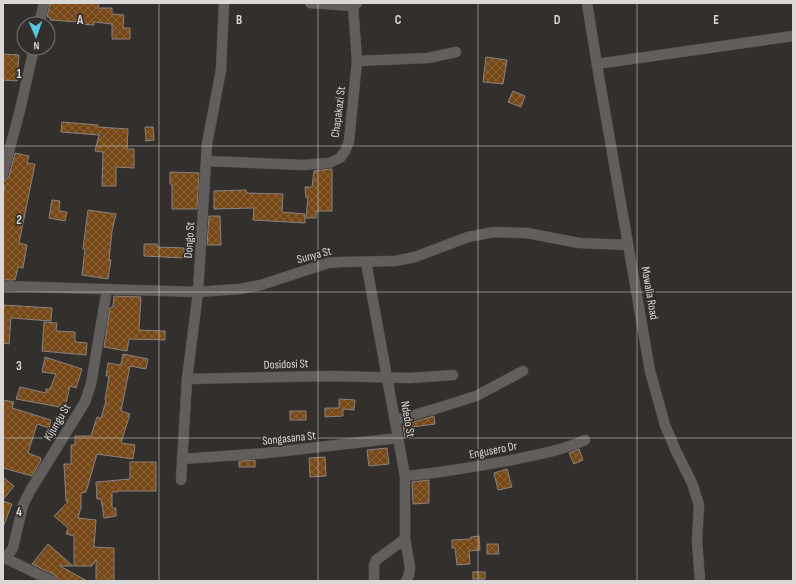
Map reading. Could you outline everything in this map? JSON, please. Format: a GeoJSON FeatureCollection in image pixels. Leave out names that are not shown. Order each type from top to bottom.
{"type":"FeatureCollection","features":[{"type":"Feature","properties":{"kind":"street"},"geometry":{"type":"LineString","coordinates":[[41,16],[44,3]]}},
{"type":"Feature","properties":{"kind":"street","name":"Dongo St"},"geometry":{"type":"LineString","coordinates":[[181,480],[187,379],[198,292],[208,138],[221,70],[224,3]]}},
{"type":"Feature","properties":{"kind":"street"},"geometry":{"type":"LineString","coordinates":[[310,3],[355,4]]}},
{"type":"Feature","properties":{"kind":"street","name":"Mawalla Road"},"geometry":{"type":"LineString","coordinates":[[587,3],[650,371],[665,425],[692,483],[699,505],[697,540],[700,581]]}},
{"type":"Feature","properties":{"kind":"street","name":"Chapakazi St"},"geometry":{"type":"LineString","coordinates":[[207,161],[302,165],[329,163],[340,158],[349,141],[357,61],[355,4]]}},
{"type":"Feature","properties":{"kind":"street"},"geometry":{"type":"LineString","coordinates":[[597,64],[793,36]]}},
{"type":"Feature","properties":{"kind":"street"},"geometry":{"type":"LineString","coordinates":[[357,61],[428,58],[456,52]]}},
{"type":"Feature","properties":{"kind":"street"},"geometry":{"type":"LineString","coordinates":[[3,174],[32,56]]}},
{"type":"Feature","properties":{"kind":"street","name":"Sunya St"},"geometry":{"type":"LineString","coordinates":[[3,286],[198,292],[239,289],[261,285],[328,263],[395,261],[415,257],[468,237],[494,232],[527,233],[580,243],[628,245]]}},
{"type":"Feature","properties":{"kind":"street","name":"Ndedo St"},"geometry":{"type":"LineString","coordinates":[[366,262],[405,476],[406,539],[410,566],[409,575],[406,581]]}},
{"type":"Feature","properties":{"kind":"street","name":"Kijungu St"},"geometry":{"type":"LineString","coordinates":[[3,557],[8,555],[13,548],[24,505],[30,491],[85,402],[91,384],[108,289]]}},
{"type":"Feature","properties":{"kind":"street"},"geometry":{"type":"LineString","coordinates":[[395,420],[435,410],[476,396],[523,371]]}},
{"type":"Feature","properties":{"kind":"street","name":"Dosidosi St"},"geometry":{"type":"LineString","coordinates":[[187,379],[329,376],[424,378],[453,375]]}},
{"type":"Feature","properties":{"kind":"street","name":"Songasana St"},"geometry":{"type":"LineString","coordinates":[[182,459],[274,452],[398,438]]}},
{"type":"Feature","properties":{"kind":"street","name":"Engusero Dr"},"geometry":{"type":"LineString","coordinates":[[405,476],[443,472],[491,464],[560,450],[585,440]]}},
{"type":"Feature","properties":{"kind":"street"},"geometry":{"type":"LineString","coordinates":[[374,581],[374,565],[376,560],[406,539]]}},
{"type":"Feature","properties":{"kind":"street"},"geometry":{"type":"LineString","coordinates":[[3,557],[52,581]]}},
{"type":"Feature","properties":{"kind":"building"},"geometry":{"type":"Polygon","coordinates":[[[50,3],[99,3],[98,8],[112,8],[112,14],[124,15],[123,28],[130,28],[130,39],[112,39],[112,24],[94,22],[94,25],[78,24],[78,22],[56,20],[56,16],[47,16],[50,3]]]}},
{"type":"Feature","properties":{"kind":"building"},"geometry":{"type":"Polygon","coordinates":[[[3,54],[19,56],[17,81],[3,80],[3,54]]]}},
{"type":"Feature","properties":{"kind":"building"},"geometry":{"type":"Polygon","coordinates":[[[486,57],[507,60],[503,84],[483,82],[486,57]]]}},
{"type":"Feature","properties":{"kind":"building"},"geometry":{"type":"Polygon","coordinates":[[[513,91],[525,96],[521,107],[508,102],[513,91]]]}},
{"type":"Feature","properties":{"kind":"building"},"geometry":{"type":"Polygon","coordinates":[[[62,122],[128,129],[127,149],[134,149],[134,168],[116,167],[116,186],[102,186],[103,152],[95,151],[99,135],[61,132],[62,122]]]}},
{"type":"Feature","properties":{"kind":"building"},"geometry":{"type":"Polygon","coordinates":[[[145,127],[153,127],[154,140],[146,141],[145,127]]]}},
{"type":"Feature","properties":{"kind":"building"},"geometry":{"type":"Polygon","coordinates":[[[15,153],[29,156],[27,163],[35,164],[19,243],[27,245],[23,268],[18,267],[15,280],[5,280],[3,279],[3,195],[5,186],[3,186],[3,180],[7,179],[9,176],[15,153]]]}},
{"type":"Feature","properties":{"kind":"building"},"geometry":{"type":"Polygon","coordinates":[[[332,169],[332,211],[316,211],[316,218],[306,218],[308,198],[306,198],[305,187],[312,187],[314,171],[332,169]]]}},
{"type":"Feature","properties":{"kind":"building"},"geometry":{"type":"Polygon","coordinates":[[[170,172],[199,173],[197,209],[172,209],[172,184],[170,184],[170,172]]]}},
{"type":"Feature","properties":{"kind":"building"},"geometry":{"type":"Polygon","coordinates":[[[246,190],[246,193],[283,194],[282,212],[305,214],[305,223],[253,220],[254,208],[214,209],[214,191],[246,190]]]}},
{"type":"Feature","properties":{"kind":"building"},"geometry":{"type":"Polygon","coordinates":[[[52,200],[60,201],[59,211],[67,212],[65,221],[49,218],[52,200]]]}},
{"type":"Feature","properties":{"kind":"building"},"geometry":{"type":"Polygon","coordinates":[[[88,210],[116,214],[112,231],[109,260],[111,260],[108,279],[82,275],[85,249],[83,249],[88,210]]]}},
{"type":"Feature","properties":{"kind":"building"},"geometry":{"type":"Polygon","coordinates":[[[209,216],[220,216],[221,245],[207,245],[209,216]]]}},
{"type":"Feature","properties":{"kind":"building"},"geometry":{"type":"Polygon","coordinates":[[[144,244],[157,244],[157,247],[184,248],[184,258],[144,256],[144,244]]]}},
{"type":"Feature","properties":{"kind":"building"},"geometry":{"type":"Polygon","coordinates":[[[114,296],[141,297],[139,330],[165,331],[165,340],[129,339],[127,351],[104,347],[110,308],[113,307],[114,296]]]}},
{"type":"Feature","properties":{"kind":"building"},"geometry":{"type":"Polygon","coordinates":[[[3,305],[52,308],[51,321],[11,318],[9,344],[3,343],[3,305]]]}},
{"type":"Feature","properties":{"kind":"building"},"geometry":{"type":"Polygon","coordinates":[[[44,322],[57,323],[56,331],[75,332],[75,342],[87,343],[86,355],[42,351],[44,322]]]}},
{"type":"Feature","properties":{"kind":"building"},"geometry":{"type":"Polygon","coordinates":[[[123,354],[148,359],[146,369],[130,366],[121,411],[130,414],[121,443],[135,445],[133,459],[97,454],[86,492],[81,493],[81,507],[78,518],[96,520],[94,547],[114,548],[114,581],[96,581],[96,559],[92,566],[74,566],[74,536],[66,534],[68,528],[54,516],[68,502],[66,501],[64,464],[71,464],[71,445],[75,445],[75,436],[91,436],[97,417],[101,418],[106,401],[109,376],[106,376],[108,363],[121,365],[123,354]]]}},
{"type":"Feature","properties":{"kind":"building"},"geometry":{"type":"Polygon","coordinates":[[[45,357],[82,369],[76,388],[70,386],[65,408],[16,399],[20,387],[46,393],[46,389],[50,389],[56,374],[42,372],[45,357]]]}},
{"type":"Feature","properties":{"kind":"building"},"geometry":{"type":"Polygon","coordinates":[[[339,399],[355,400],[354,410],[343,409],[343,416],[325,417],[325,408],[339,408],[339,399]]]}},
{"type":"Feature","properties":{"kind":"building"},"geometry":{"type":"Polygon","coordinates":[[[3,400],[14,402],[12,408],[51,420],[49,428],[37,424],[28,453],[41,458],[32,476],[3,468],[3,400]]]}},
{"type":"Feature","properties":{"kind":"building"},"geometry":{"type":"Polygon","coordinates":[[[290,411],[306,411],[306,420],[290,420],[290,411]]]}},
{"type":"Feature","properties":{"kind":"building"},"geometry":{"type":"Polygon","coordinates":[[[434,416],[435,424],[412,427],[414,437],[405,438],[403,425],[434,416]]]}},
{"type":"Feature","properties":{"kind":"building"},"geometry":{"type":"Polygon","coordinates":[[[387,448],[389,464],[369,466],[367,450],[387,448]]]}},
{"type":"Feature","properties":{"kind":"building"},"geometry":{"type":"Polygon","coordinates":[[[579,449],[583,460],[574,464],[569,453],[579,449]]]}},
{"type":"Feature","properties":{"kind":"building"},"geometry":{"type":"Polygon","coordinates":[[[325,457],[326,476],[310,477],[309,458],[325,457]]]}},
{"type":"Feature","properties":{"kind":"building"},"geometry":{"type":"Polygon","coordinates":[[[255,460],[255,467],[239,467],[239,461],[255,460]]]}},
{"type":"Feature","properties":{"kind":"building"},"geometry":{"type":"Polygon","coordinates":[[[130,462],[156,462],[156,491],[112,492],[112,508],[116,508],[116,516],[104,518],[101,499],[97,499],[96,482],[130,479],[130,462]]]}},
{"type":"Feature","properties":{"kind":"building"},"geometry":{"type":"Polygon","coordinates":[[[507,469],[512,487],[498,490],[494,473],[507,469]]]}},
{"type":"Feature","properties":{"kind":"building"},"geometry":{"type":"Polygon","coordinates":[[[3,477],[14,486],[3,500],[3,477]]]}},
{"type":"Feature","properties":{"kind":"building"},"geometry":{"type":"Polygon","coordinates":[[[429,480],[429,503],[413,504],[412,482],[429,480]]]}},
{"type":"Feature","properties":{"kind":"building"},"geometry":{"type":"Polygon","coordinates":[[[3,501],[12,504],[4,525],[3,525],[3,501]]]}},
{"type":"Feature","properties":{"kind":"building"},"geometry":{"type":"Polygon","coordinates":[[[479,536],[480,550],[469,551],[470,564],[457,565],[455,548],[452,548],[452,540],[471,539],[471,537],[479,536]]]}},
{"type":"Feature","properties":{"kind":"building"},"geometry":{"type":"Polygon","coordinates":[[[48,544],[73,566],[60,566],[87,581],[58,581],[55,575],[32,564],[48,544]]]}},
{"type":"Feature","properties":{"kind":"building"},"geometry":{"type":"Polygon","coordinates":[[[487,544],[498,544],[499,554],[487,554],[487,544]]]}},
{"type":"Feature","properties":{"kind":"building"},"geometry":{"type":"Polygon","coordinates":[[[473,572],[485,572],[485,579],[473,579],[473,572]]]}}]}
